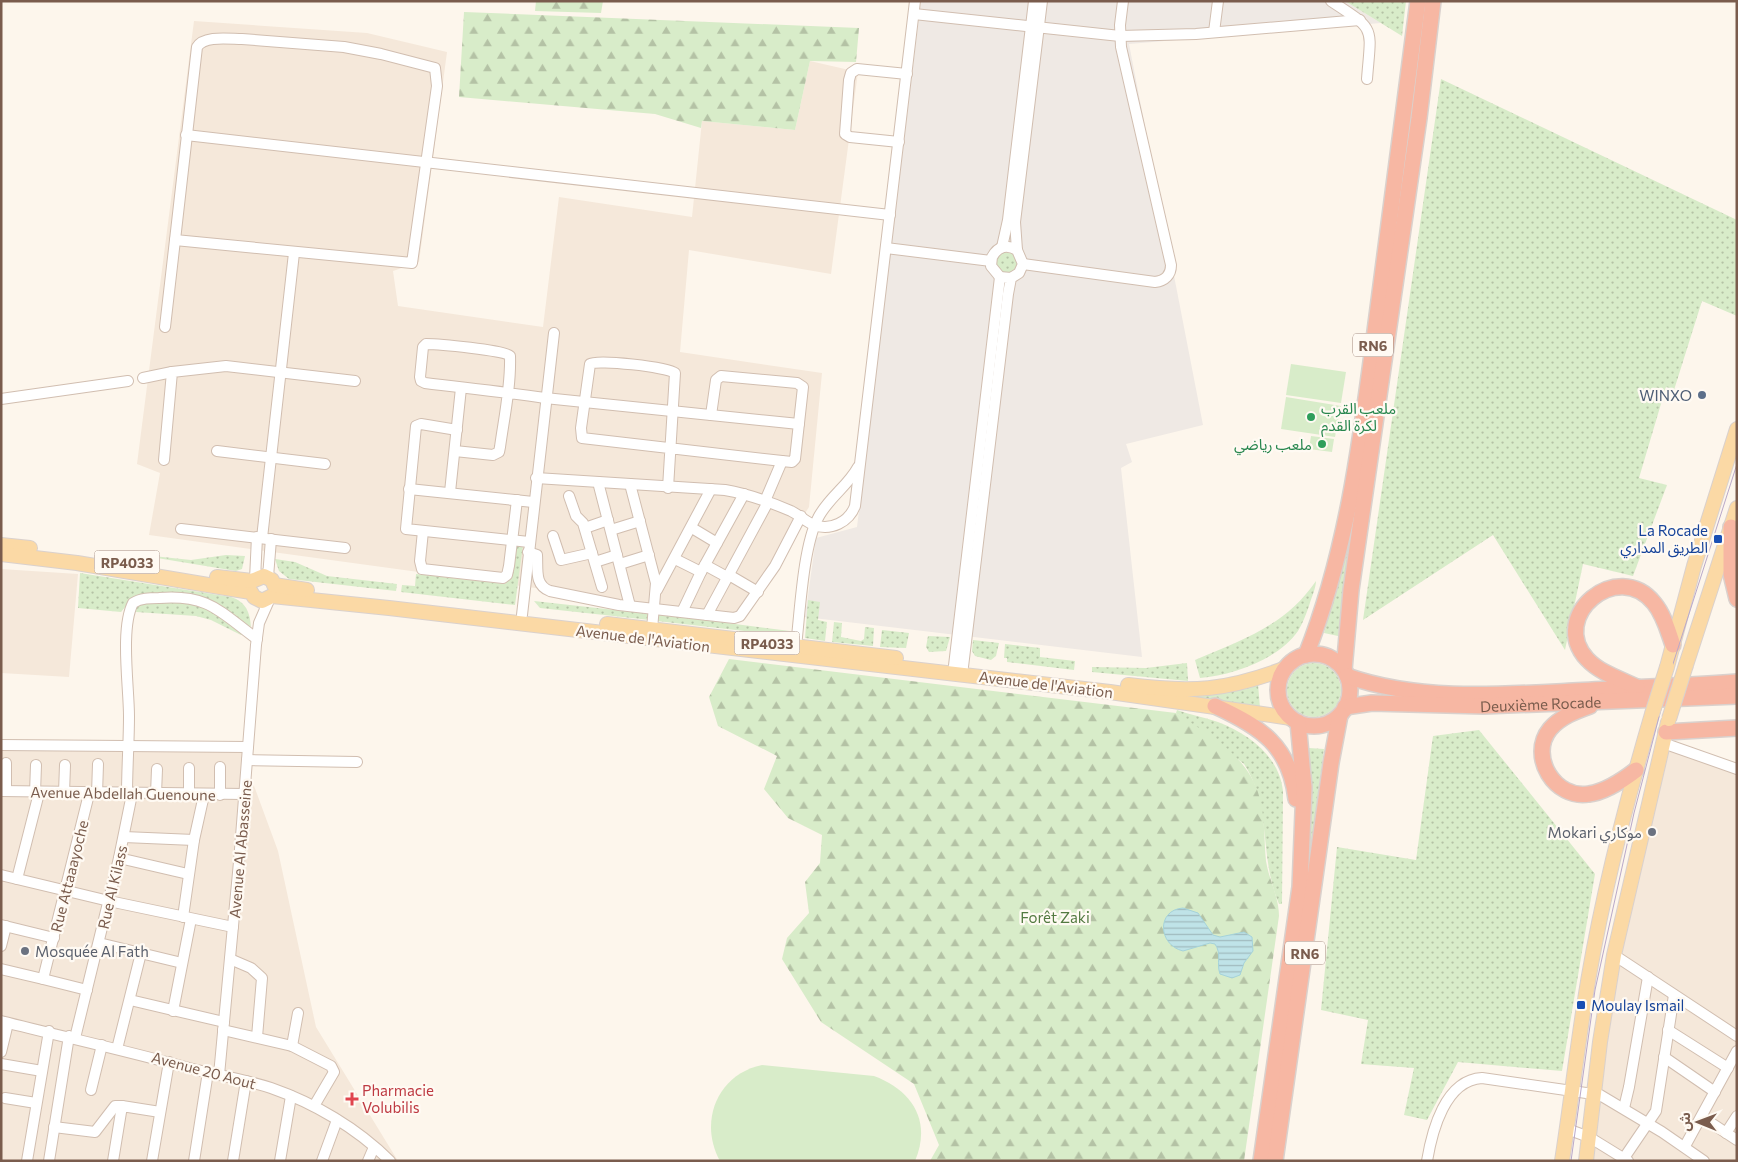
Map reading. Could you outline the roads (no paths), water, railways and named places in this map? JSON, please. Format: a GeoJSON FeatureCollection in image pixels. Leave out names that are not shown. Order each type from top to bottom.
{"type":"FeatureCollection","features":[{"type":"Feature","properties":{"kind":"highway","name":"RN6"},"geometry":{"type":"LineString","coordinates":[[1306,655],[1324,608],[1338,559],[1357,457],[1418,1]]}},
{"type":"Feature","properties":{"kind":"highway","name":"RN6"},"geometry":{"type":"LineString","coordinates":[[1276,1161],[1331,763],[1343,711],[1350,692],[1346,673],[1351,590],[1419,118],[1433,1]]}},
{"type":"Feature","properties":{"kind":"highway"},"geometry":{"type":"LineString","coordinates":[[1731,527],[1731,574],[1737,600]]}},
{"type":"Feature","properties":{"kind":"highway"},"geometry":{"type":"LineString","coordinates":[[1641,689],[1600,670],[1586,658],[1578,642],[1576,632],[1578,615],[1583,606],[1595,595],[1613,588],[1623,587],[1640,592],[1654,603],[1661,614],[1673,645]]}},
{"type":"Feature","properties":{"kind":"highway"},"geometry":{"type":"LineString","coordinates":[[1286,668],[1292,662],[1306,655],[1327,657],[1346,673]]}},
{"type":"Feature","properties":{"kind":"highway","name":"RN6"},"geometry":{"type":"LineString","coordinates":[[1261,1161],[1296,922],[1302,851],[1304,765],[1295,720],[1281,703],[1279,694],[1281,676],[1286,668]]}},
{"type":"Feature","properties":{"kind":"highway","name":"Deuxième Rocade"},"geometry":{"type":"LineString","coordinates":[[1346,673],[1373,684],[1429,692],[1506,694],[1641,689],[1737,682]]}},
{"type":"Feature","properties":{"kind":"highway","name":"Deuxième Rocade"},"geometry":{"type":"LineString","coordinates":[[1343,711],[1372,703],[1484,706],[1737,696]]}},
{"type":"Feature","properties":{"kind":"highway"},"geometry":{"type":"LineString","coordinates":[[1603,700],[1564,718],[1550,729],[1543,745],[1546,771],[1558,787],[1580,795],[1600,791],[1636,770]]}},
{"type":"Feature","properties":{"kind":"highway"},"geometry":{"type":"LineString","coordinates":[[1214,706],[1260,732],[1280,750],[1287,761],[1295,787],[1302,851]]}},
{"type":"Feature","properties":{"kind":"highway"},"geometry":{"type":"LineString","coordinates":[[1295,720],[1316,726],[1325,724],[1343,711]]}},
{"type":"Feature","properties":{"kind":"highway"},"geometry":{"type":"LineString","coordinates":[[1666,731],[1737,728]]}},
{"type":"Feature","properties":{"kind":"main road"},"geometry":{"type":"LineString","coordinates":[[1562,1161],[1584,1005],[1608,885],[1636,770],[1667,667],[1694,566],[1737,429]]}},
{"type":"Feature","properties":{"kind":"main road"},"geometry":{"type":"LineString","coordinates":[[1586,1161],[1614,955],[1666,731],[1737,508]]}},
{"type":"Feature","properties":{"kind":"main road","name":"Avenue de l'Aviation"},"geometry":{"type":"LineString","coordinates":[[1,544],[262,588],[796,646],[1214,706],[1295,720]]}},
{"type":"Feature","properties":{"kind":"main road","name":"Avenue de l'Aviation"},"geometry":{"type":"LineString","coordinates":[[1,554],[262,588],[958,670],[1138,686],[1200,690],[1245,683],[1286,668]]}},
{"type":"Feature","properties":{"kind":"street"},"geometry":{"type":"LineString","coordinates":[[536,478],[668,488],[711,489],[744,494],[801,516],[814,525],[836,525],[843,523],[853,513],[916,1]]}},
{"type":"Feature","properties":{"kind":"street"},"geometry":{"type":"LineString","coordinates":[[1034,1],[1035,27]]}},
{"type":"Feature","properties":{"kind":"street"},"geometry":{"type":"LineString","coordinates":[[1002,247],[1017,174],[1035,27],[1042,1]]}},
{"type":"Feature","properties":{"kind":"street"},"geometry":{"type":"LineString","coordinates":[[1023,264],[1155,282],[1162,281],[1170,273],[1171,265],[1123,57],[1120,36],[1123,1]]}},
{"type":"Feature","properties":{"kind":"street"},"geometry":{"type":"LineString","coordinates":[[1214,32],[1218,1]]}},
{"type":"Feature","properties":{"kind":"street"},"geometry":{"type":"LineString","coordinates":[[1330,1],[1366,25],[1370,35],[1368,79]]}},
{"type":"Feature","properties":{"kind":"street"},"geometry":{"type":"LineString","coordinates":[[914,14],[1120,36],[1214,32],[1360,20]]}},
{"type":"Feature","properties":{"kind":"street"},"geometry":{"type":"LineString","coordinates":[[166,327],[175,240],[186,135],[196,51],[202,41],[242,39],[328,45],[381,54],[435,68],[437,86],[412,263],[175,240]]}},
{"type":"Feature","properties":{"kind":"street"},"geometry":{"type":"LineString","coordinates":[[899,142],[850,137],[845,134],[849,80],[851,73],[857,69],[907,74]]}},
{"type":"Feature","properties":{"kind":"street"},"geometry":{"type":"LineString","coordinates":[[186,135],[890,215]]}},
{"type":"Feature","properties":{"kind":"street"},"geometry":{"type":"LineString","coordinates":[[1017,174],[1015,222],[1017,250],[1023,264],[1019,273],[1011,278],[1000,277],[993,270],[991,261],[994,252],[1007,246],[1017,250]]}},
{"type":"Feature","properties":{"kind":"street"},"geometry":{"type":"LineString","coordinates":[[886,248],[991,261]]}},
{"type":"Feature","properties":{"kind":"street"},"geometry":{"type":"LineString","coordinates":[[262,588],[263,538],[270,458],[294,253]]}},
{"type":"Feature","properties":{"kind":"street"},"geometry":{"type":"LineString","coordinates":[[958,670],[1000,277]]}},
{"type":"Feature","properties":{"kind":"street"},"geometry":{"type":"LineString","coordinates":[[958,670],[1011,278]]}},
{"type":"Feature","properties":{"kind":"street"},"geometry":{"type":"LineString","coordinates":[[522,615],[533,502],[554,333]]}},
{"type":"Feature","properties":{"kind":"street"},"geometry":{"type":"LineString","coordinates":[[455,451],[498,454],[507,392],[509,354],[424,345],[421,381],[461,388],[507,392],[545,398],[799,424]]}},
{"type":"Feature","properties":{"kind":"street"},"geometry":{"type":"LineString","coordinates":[[668,488],[669,448],[673,411],[674,371],[618,364],[593,362],[590,364],[584,402],[582,438],[669,448],[782,461],[792,462],[795,459],[804,391],[803,385],[721,376],[716,380],[711,415]]}},
{"type":"Feature","properties":{"kind":"street"},"geometry":{"type":"LineString","coordinates":[[142,378],[172,372],[226,366],[355,381]]}},
{"type":"Feature","properties":{"kind":"street"},"geometry":{"type":"LineString","coordinates":[[164,460],[172,372]]}},
{"type":"Feature","properties":{"kind":"street"},"geometry":{"type":"LineString","coordinates":[[1,399],[128,381]]}},
{"type":"Feature","properties":{"kind":"street"},"geometry":{"type":"LineString","coordinates":[[450,492],[461,388]]}},
{"type":"Feature","properties":{"kind":"street"},"geometry":{"type":"LineString","coordinates":[[457,430],[417,425],[406,528],[512,541],[528,547],[537,555],[539,582],[546,590],[630,606],[737,617],[758,592],[779,559],[801,516]]}},
{"type":"Feature","properties":{"kind":"street"},"geometry":{"type":"LineString","coordinates":[[217,451],[325,464]]}},
{"type":"Feature","properties":{"kind":"street"},"geometry":{"type":"LineString","coordinates":[[707,615],[766,502],[782,461]]}},
{"type":"Feature","properties":{"kind":"street"},"geometry":{"type":"LineString","coordinates":[[796,646],[807,558],[814,525],[828,502],[850,479],[860,464]]}},
{"type":"Feature","properties":{"kind":"street"},"geometry":{"type":"LineString","coordinates":[[598,482],[630,606]]}},
{"type":"Feature","properties":{"kind":"street"},"geometry":{"type":"LineString","coordinates":[[630,484],[657,591]]}},
{"type":"Feature","properties":{"kind":"street"},"geometry":{"type":"LineString","coordinates":[[409,489],[533,502]]}},
{"type":"Feature","properties":{"kind":"street"},"geometry":{"type":"LineString","coordinates":[[652,629],[657,591],[711,489]]}},
{"type":"Feature","properties":{"kind":"street"},"geometry":{"type":"LineString","coordinates":[[682,612],[744,494]]}},
{"type":"Feature","properties":{"kind":"street"},"geometry":{"type":"LineString","coordinates":[[569,496],[576,516],[582,519],[602,587]]}},
{"type":"Feature","properties":{"kind":"street"},"geometry":{"type":"LineString","coordinates":[[423,531],[420,566],[425,570],[503,578],[508,573],[517,500]]}},
{"type":"Feature","properties":{"kind":"street"},"geometry":{"type":"LineString","coordinates":[[585,528],[640,521]]}},
{"type":"Feature","properties":{"kind":"street"},"geometry":{"type":"LineString","coordinates":[[692,528],[717,543]]}},
{"type":"Feature","properties":{"kind":"street"},"geometry":{"type":"LineString","coordinates":[[180,529],[345,548]]}},
{"type":"Feature","properties":{"kind":"street"},"geometry":{"type":"LineString","coordinates":[[553,536],[560,560],[594,557],[618,560],[649,555]]}},
{"type":"Feature","properties":{"kind":"street"},"geometry":{"type":"LineString","coordinates":[[675,559],[728,576],[758,592]]}},
{"type":"Feature","properties":{"kind":"street","name":"Avenue Al Abasseine"},"geometry":{"type":"LineString","coordinates":[[219,1075],[262,588]]}},
{"type":"Feature","properties":{"kind":"street","name":"Avenue Al Abasseine"},"geometry":{"type":"LineString","coordinates":[[259,622],[262,588]]}},
{"type":"Feature","properties":{"kind":"street","name":"Rue Al Kilass"},"geometry":{"type":"LineString","coordinates":[[49,1161],[72,1037],[87,990],[124,837],[130,794],[127,632],[133,604],[153,598],[196,599],[215,606],[257,639]]}},
{"type":"Feature","properties":{"kind":"street"},"geometry":{"type":"LineString","coordinates":[[1666,731],[1737,769]]}},
{"type":"Feature","properties":{"kind":"street"},"geometry":{"type":"LineString","coordinates":[[1,745],[248,747]]}},
{"type":"Feature","properties":{"kind":"street"},"geometry":{"type":"LineString","coordinates":[[247,760],[357,762]]}},
{"type":"Feature","properties":{"kind":"street"},"geometry":{"type":"LineString","coordinates":[[3,791],[6,762]]}},
{"type":"Feature","properties":{"kind":"street","name":"Rue Attaaayoche"},"geometry":{"type":"LineString","coordinates":[[43,979],[93,794],[98,764]]}},
{"type":"Feature","properties":{"kind":"street"},"geometry":{"type":"LineString","coordinates":[[17,879],[37,793],[36,765]]}},
{"type":"Feature","properties":{"kind":"street"},"geometry":{"type":"LineString","coordinates":[[64,793],[65,765]]}},
{"type":"Feature","properties":{"kind":"street"},"geometry":{"type":"LineString","coordinates":[[220,767],[220,795]]}},
{"type":"Feature","properties":{"kind":"street"},"geometry":{"type":"LineString","coordinates":[[189,768],[189,794]]}},
{"type":"Feature","properties":{"kind":"street"},"geometry":{"type":"LineString","coordinates":[[156,794],[157,769]]}},
{"type":"Feature","properties":{"kind":"street","name":"Avenue Abdellah Guenoune"},"geometry":{"type":"LineString","coordinates":[[3,791],[93,794],[244,794]]}},
{"type":"Feature","properties":{"kind":"street"},"geometry":{"type":"LineString","coordinates":[[173,1011],[182,963],[187,918],[188,874],[204,795]]}},
{"type":"Feature","properties":{"kind":"street"},"geometry":{"type":"LineString","coordinates":[[124,837],[194,840]]}},
{"type":"Feature","properties":{"kind":"street"},"geometry":{"type":"LineString","coordinates":[[119,858],[188,874]]}},
{"type":"Feature","properties":{"kind":"street"},"geometry":{"type":"LineString","coordinates":[[1,876],[233,927]]}},
{"type":"Feature","properties":{"kind":"street"},"geometry":{"type":"LineString","coordinates":[[1,946],[4,926],[54,938]]}},
{"type":"Feature","properties":{"kind":"street"},"geometry":{"type":"LineString","coordinates":[[99,943],[182,963]]}},
{"type":"Feature","properties":{"kind":"street"},"geometry":{"type":"LineString","coordinates":[[117,1049],[142,953]]}},
{"type":"Feature","properties":{"kind":"street"},"geometry":{"type":"LineString","coordinates":[[1614,955],[1737,1036]]}},
{"type":"Feature","properties":{"kind":"street"},"geometry":{"type":"LineString","coordinates":[[230,960],[251,968],[262,978],[257,1037]]}},
{"type":"Feature","properties":{"kind":"street"},"geometry":{"type":"LineString","coordinates":[[1,969],[87,990]]}},
{"type":"Feature","properties":{"kind":"street"},"geometry":{"type":"LineString","coordinates":[[1624,1108],[1630,1087],[1648,977]]}},
{"type":"Feature","properties":{"kind":"street"},"geometry":{"type":"LineString","coordinates":[[1567,1129],[1589,1137],[1626,1160],[1649,1124],[1658,1104],[1674,995]]}},
{"type":"Feature","properties":{"kind":"street"},"geometry":{"type":"LineString","coordinates":[[130,1000],[292,1046],[334,1068],[314,1106]]}},
{"type":"Feature","properties":{"kind":"street"},"geometry":{"type":"LineString","coordinates":[[292,1046],[298,1013]]}},
{"type":"Feature","properties":{"kind":"street"},"geometry":{"type":"LineString","coordinates":[[1,1052],[5,1022]]}},
{"type":"Feature","properties":{"kind":"street","name":"Avenue 20 Aout"},"geometry":{"type":"LineString","coordinates":[[5,1022],[49,1031],[246,1081],[291,1096],[314,1106],[337,1120],[390,1161]]}},
{"type":"Feature","properties":{"kind":"street"},"geometry":{"type":"LineString","coordinates":[[1668,1030],[1728,1068]]}},
{"type":"Feature","properties":{"kind":"street"},"geometry":{"type":"LineString","coordinates":[[27,1161],[49,1031]]}},
{"type":"Feature","properties":{"kind":"street"},"geometry":{"type":"LineString","coordinates":[[91,1090],[102,1045]]}},
{"type":"Feature","properties":{"kind":"street"},"geometry":{"type":"LineString","coordinates":[[1685,1146],[1737,1051]]}},
{"type":"Feature","properties":{"kind":"street"},"geometry":{"type":"LineString","coordinates":[[1664,1057],[1715,1092]]}},
{"type":"Feature","properties":{"kind":"street"},"geometry":{"type":"LineString","coordinates":[[152,1161],[169,1062]]}},
{"type":"Feature","properties":{"kind":"street"},"geometry":{"type":"LineString","coordinates":[[1,1064],[42,1071]]}},
{"type":"Feature","properties":{"kind":"street"},"geometry":{"type":"LineString","coordinates":[[194,1161],[208,1072]]}},
{"type":"Feature","properties":{"kind":"street"},"geometry":{"type":"LineString","coordinates":[[1427,1161],[1438,1117],[1450,1099],[1468,1080],[1494,1079],[1594,1093],[1624,1108],[1685,1146],[1704,1161]]}},
{"type":"Feature","properties":{"kind":"street"},"geometry":{"type":"LineString","coordinates":[[233,1161],[246,1081]]}},
{"type":"Feature","properties":{"kind":"street"},"geometry":{"type":"LineString","coordinates":[[280,1161],[291,1096]]}},
{"type":"Feature","properties":{"kind":"street"},"geometry":{"type":"LineString","coordinates":[[5,1098],[36,1103]]}},
{"type":"Feature","properties":{"kind":"street"},"geometry":{"type":"LineString","coordinates":[[54,1127],[95,1132],[111,1108],[115,1106],[160,1112]]}},
{"type":"Feature","properties":{"kind":"street"},"geometry":{"type":"LineString","coordinates":[[113,1161],[122,1106]]}},
{"type":"Feature","properties":{"kind":"street"},"geometry":{"type":"LineString","coordinates":[[1726,1133],[1737,1116]]}},
{"type":"Feature","properties":{"kind":"street"},"geometry":{"type":"LineString","coordinates":[[1702,1118],[1737,1140]]}},
{"type":"Feature","properties":{"kind":"street"},"geometry":{"type":"LineString","coordinates":[[322,1161],[337,1120]]}},
{"type":"Feature","properties":{"kind":"street"},"geometry":{"type":"LineString","coordinates":[[368,1161],[374,1147]]}},
{"type":"Feature","properties":{"kind":"water"},"geometry":{"type":"Polygon","coordinates":[[[1183,908],[1198,913],[1213,935],[1220,937],[1244,932],[1252,937],[1253,951],[1244,963],[1240,975],[1232,978],[1220,974],[1218,951],[1215,944],[1210,943],[1183,951],[1175,948],[1169,942],[1165,935],[1165,921],[1174,910],[1183,908]]]}},
{"type":"Feature","properties":{"kind":"tram line"},"geometry":{"type":"LineString","coordinates":[[1571,1161],[1595,990],[1634,813],[1672,667],[1737,464]]}},
{"type":"Feature","properties":{"kind":"place","name":"WINXO"},"geometry":{"type":"Point","coordinates":[1702,395]}},
{"type":"Feature","properties":{"kind":"place","name":"ملعب القرب لكرة القدم"},"geometry":{"type":"Point","coordinates":[1311,417]}},
{"type":"Feature","properties":{"kind":"place","name":"ملعب رياضي"},"geometry":{"type":"Point","coordinates":[1322,444]}},
{"type":"Feature","properties":{"kind":"place","name":"La Rocade الطريق المداري"},"geometry":{"type":"Point","coordinates":[1718,539]}},
{"type":"Feature","properties":{"kind":"place","name":"Mokari موكاري"},"geometry":{"type":"Point","coordinates":[1652,832]}},
{"type":"Feature","properties":{"kind":"place","name":"Mosquée Al Fath"},"geometry":{"type":"Point","coordinates":[25,951]}},
{"type":"Feature","properties":{"kind":"place","name":"Moulay Ismail"},"geometry":{"type":"Point","coordinates":[1581,1005]}},
{"type":"Feature","properties":{"kind":"place","name":"Pharmacie Volubilis"},"geometry":{"type":"Point","coordinates":[352,1099]}},
{"type":"Feature","properties":{"kind":"park label","name":"Forêt Zaki"},"geometry":{"type":"Point","coordinates":[1055,917]}}]}
